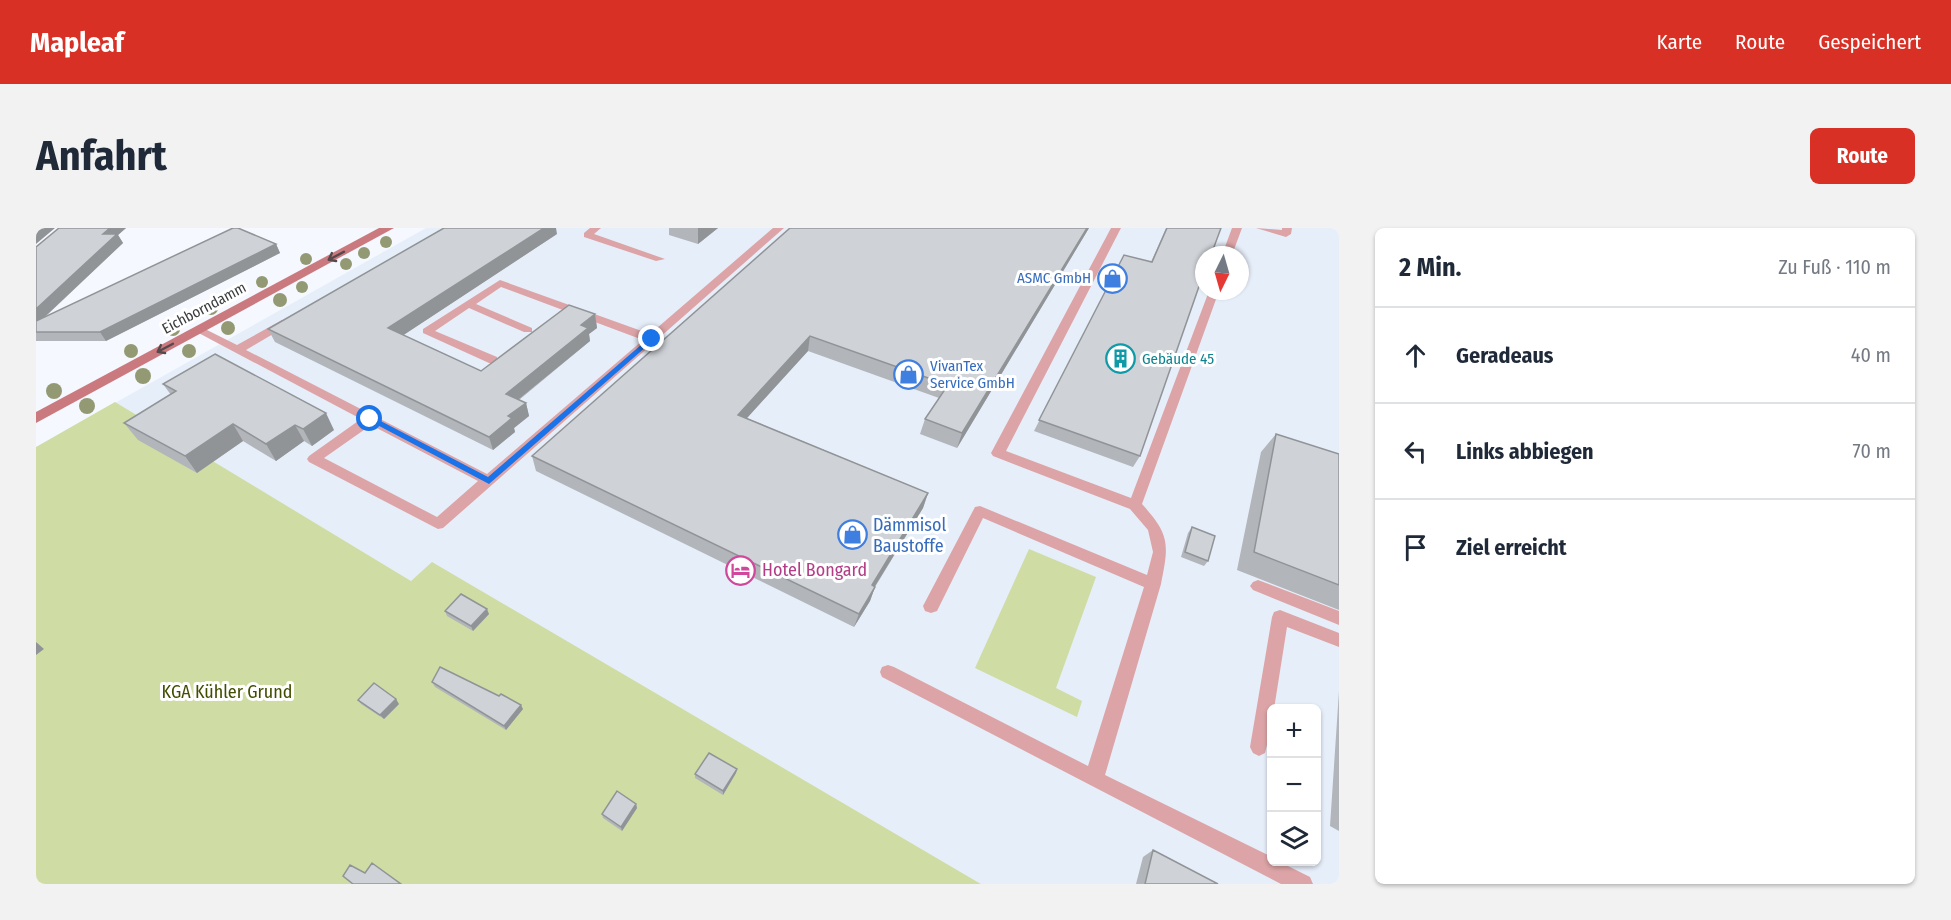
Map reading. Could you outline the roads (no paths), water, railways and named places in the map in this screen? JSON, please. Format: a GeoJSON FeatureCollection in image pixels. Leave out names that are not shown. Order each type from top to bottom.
{"type":"FeatureCollection","features":[{"type":"Feature","properties":{"kind":"main road","name":"Eichborndamm"},"geometry":{"type":"LineString","coordinates":[[36,418],[388,228]]}},
{"type":"Feature","properties":{"kind":"lane"},"geometry":{"type":"LineString","coordinates":[[596,228],[587,235],[660,259]]}},
{"type":"Feature","properties":{"kind":"lane"},"geometry":{"type":"LineString","coordinates":[[370,419],[314,459],[438,524],[779,228]]}},
{"type":"Feature","properties":{"kind":"lane"},"geometry":{"type":"LineString","coordinates":[[1094,778],[1160,552],[1155,528],[1135,505],[998,453],[1116,228]]}},
{"type":"Feature","properties":{"kind":"lane"},"geometry":{"type":"LineString","coordinates":[[1230,246],[1237,228]]}},
{"type":"Feature","properties":{"kind":"lane"},"geometry":{"type":"LineString","coordinates":[[1261,228],[1286,234],[1287,228]]}},
{"type":"Feature","properties":{"kind":"lane"},"geometry":{"type":"LineString","coordinates":[[493,360],[427,331],[500,283],[652,339]]}},
{"type":"Feature","properties":{"kind":"lane"},"geometry":{"type":"LineString","coordinates":[[1135,505],[1211,300]]}},
{"type":"Feature","properties":{"kind":"lane"},"geometry":{"type":"LineString","coordinates":[[468,304],[528,330]]}},
{"type":"Feature","properties":{"kind":"lane"},"geometry":{"type":"LineString","coordinates":[[237,350],[298,315]]}},
{"type":"Feature","properties":{"kind":"lane"},"geometry":{"type":"LineString","coordinates":[[199,330],[489,481]]}},
{"type":"Feature","properties":{"kind":"lane"},"geometry":{"type":"LineString","coordinates":[[931,606],[980,511],[1152,584]]}},
{"type":"Feature","properties":{"kind":"lane"},"geometry":{"type":"LineString","coordinates":[[1258,586],[1339,618]]}},
{"type":"Feature","properties":{"kind":"lane"},"geometry":{"type":"LineString","coordinates":[[1259,747],[1280,617],[1339,640]]}},
{"type":"Feature","properties":{"kind":"lane"},"geometry":{"type":"LineString","coordinates":[[888,672],[1303,884]]}},
{"type":"Feature","properties":{"kind":"place","name":"ASMC GmbH"},"geometry":{"type":"Point","coordinates":[1112,278]}},
{"type":"Feature","properties":{"kind":"place","name":"Gebäude 45"},"geometry":{"type":"Point","coordinates":[1121,359]}},
{"type":"Feature","properties":{"kind":"place","name":"VivanTex Service GmbH"},"geometry":{"type":"Point","coordinates":[909,375]}},
{"type":"Feature","properties":{"kind":"place","name":"Dämmisol Baustoffe"},"geometry":{"type":"Point","coordinates":[852,535]}},
{"type":"Feature","properties":{"kind":"place","name":"Hotel Bongard"},"geometry":{"type":"Point","coordinates":[741,570]}},
{"type":"Feature","properties":{"kind":"park label","name":"KGA Kühler Grund"},"geometry":{"type":"Point","coordinates":[227,692]}}]}
